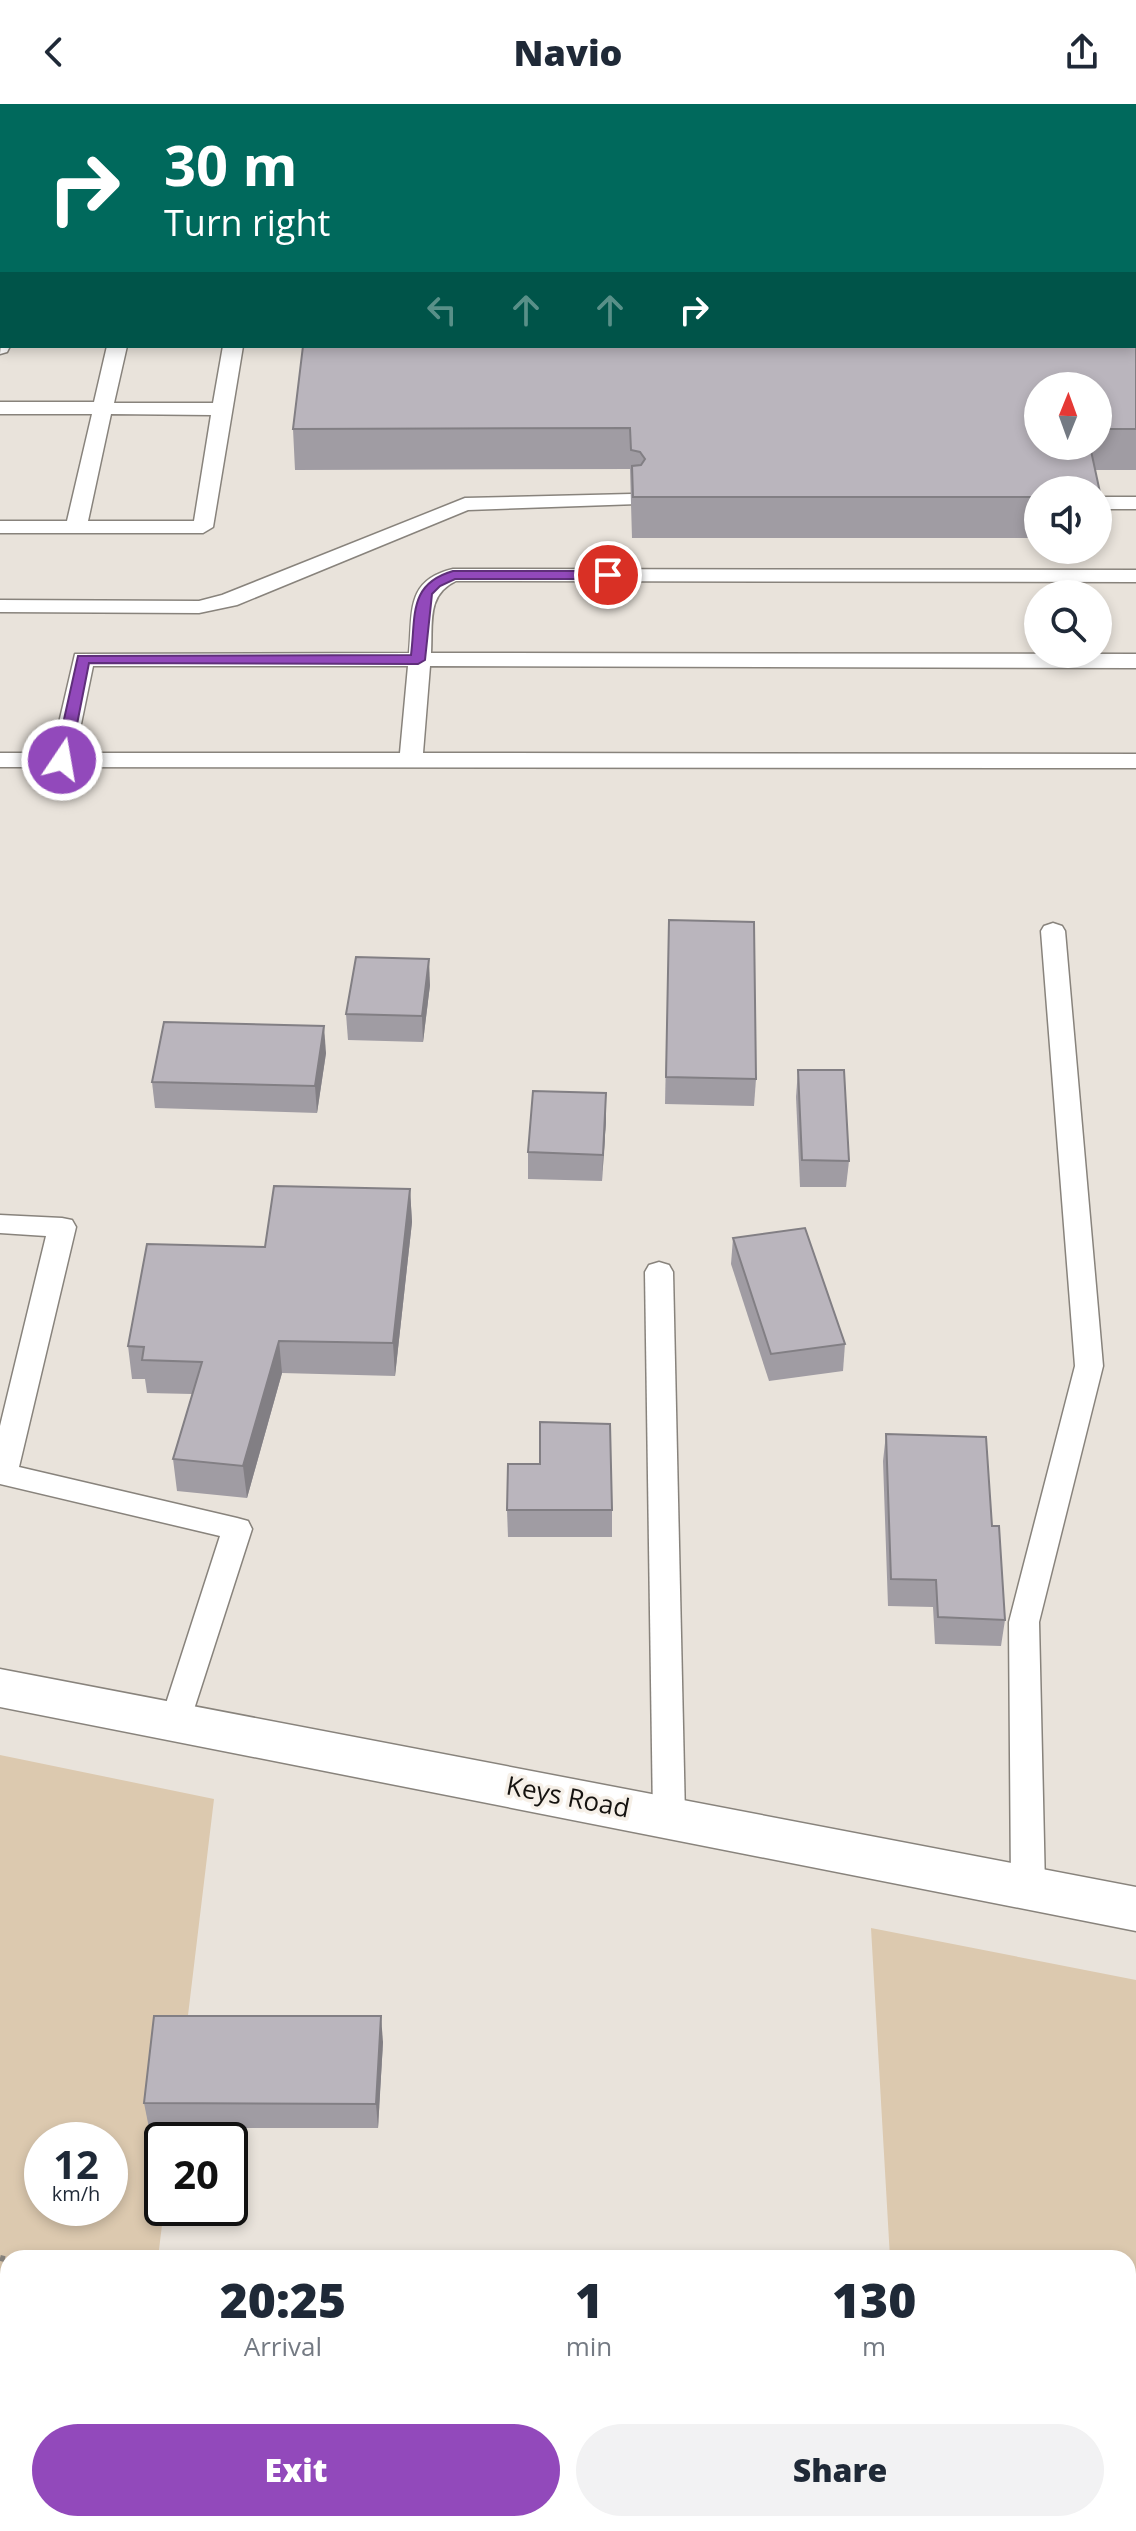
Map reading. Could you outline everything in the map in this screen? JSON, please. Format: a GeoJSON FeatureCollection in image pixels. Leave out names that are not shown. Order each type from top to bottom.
{"type":"FeatureCollection","features":[{"type":"Feature","properties":{"kind":"street","name":"Keys Road"},"geometry":{"type":"LineString","coordinates":[[0,1688],[1136,1909]]}},
{"type":"Feature","properties":{"kind":"lane"},"geometry":{"type":"LineString","coordinates":[[76,527],[117,348]]}},
{"type":"Feature","properties":{"kind":"lane"},"geometry":{"type":"LineString","coordinates":[[0,527],[203,527],[233,348]]}},
{"type":"Feature","properties":{"kind":"lane"},"geometry":{"type":"LineString","coordinates":[[0,408],[222,409]]}},
{"type":"Feature","properties":{"kind":"lane"},"geometry":{"type":"LineString","coordinates":[[0,606],[199,607],[229,600],[465,504],[631,500]]}},
{"type":"Feature","properties":{"kind":"lane"},"geometry":{"type":"LineString","coordinates":[[1112,503],[1136,503]]}},
{"type":"Feature","properties":{"kind":"lane"},"geometry":{"type":"LineString","coordinates":[[411,760],[425,594],[435,583],[453,575],[1136,576]]}},
{"type":"Feature","properties":{"kind":"lane"},"geometry":{"type":"LineString","coordinates":[[62,760],[83,659],[1136,661]]}},
{"type":"Feature","properties":{"kind":"lane"},"geometry":{"type":"LineString","coordinates":[[0,760],[1136,761]]}},
{"type":"Feature","properties":{"kind":"lane"},"geometry":{"type":"LineString","coordinates":[[1028,1887],[1024,1622],[1089,1366],[1053,931]]}},
{"type":"Feature","properties":{"kind":"lane"},"geometry":{"type":"LineString","coordinates":[[0,1224],[62,1227],[2,1474],[237,1529],[176,1722]]}},
{"type":"Feature","properties":{"kind":"lane"},"geometry":{"type":"LineString","coordinates":[[659,1272],[669,1817]]}},
{"type":"Feature","properties":{"kind":"shaded area"},"geometry":{"type":"Polygon","coordinates":[[[0,1755],[214,1799],[175,2122],[144,2122],[144,2226],[162,2226],[159,2250],[0,2250],[0,1755]]]}},
{"type":"Feature","properties":{"kind":"shaded area"},"geometry":{"type":"Polygon","coordinates":[[[871,1928],[1136,1980],[1136,2250],[890,2250],[871,1928]]]}},
{"type":"Feature","properties":{"kind":"building"},"geometry":{"type":"Polygon","coordinates":[[[303,348],[1136,348],[1136,429],[1112,429],[1112,372],[1024,372],[1024,460],[1093,460],[1096,476],[1024,476],[1024,497],[633,497],[632,466],[641,465],[645,459],[640,452],[631,450],[630,428],[293,429],[303,348]]]}},
{"type":"Feature","properties":{"kind":"building"},"geometry":{"type":"Polygon","coordinates":[[[669,920],[754,922],[756,1079],[666,1077],[669,920]]]}},
{"type":"Feature","properties":{"kind":"building"},"geometry":{"type":"Polygon","coordinates":[[[356,957],[429,959],[422,1016],[346,1014],[356,957]]]}},
{"type":"Feature","properties":{"kind":"building"},"geometry":{"type":"Polygon","coordinates":[[[164,1022],[324,1026],[315,1086],[152,1082],[164,1022]]]}},
{"type":"Feature","properties":{"kind":"building"},"geometry":{"type":"Polygon","coordinates":[[[798,1070],[844,1070],[849,1161],[802,1160],[798,1070]]]}},
{"type":"Feature","properties":{"kind":"building"},"geometry":{"type":"Polygon","coordinates":[[[533,1091],[606,1093],[603,1155],[528,1152],[533,1091]]]}},
{"type":"Feature","properties":{"kind":"building"},"geometry":{"type":"Polygon","coordinates":[[[274,1186],[410,1189],[393,1343],[279,1341],[243,1466],[173,1459],[202,1362],[142,1360],[144,1347],[128,1346],[147,1244],[265,1247],[274,1186]]]}},
{"type":"Feature","properties":{"kind":"building"},"geometry":{"type":"Polygon","coordinates":[[[805,1228],[845,1344],[771,1354],[733,1238],[805,1228]]]}},
{"type":"Feature","properties":{"kind":"building"},"geometry":{"type":"Polygon","coordinates":[[[540,1422],[610,1424],[612,1510],[507,1510],[508,1464],[540,1464],[540,1422]]]}},
{"type":"Feature","properties":{"kind":"building"},"geometry":{"type":"Polygon","coordinates":[[[886,1434],[986,1437],[992,1526],[999,1526],[1005,1620],[938,1617],[936,1580],[891,1579],[886,1434]]]}},
{"type":"Feature","properties":{"kind":"building"},"geometry":{"type":"Polygon","coordinates":[[[154,2016],[381,2016],[376,2104],[144,2103],[154,2016]]]}},
{"type":"Feature","properties":{"kind":"route"},"geometry":{"type":"LineString","coordinates":[[62,760],[83,659],[418,660],[425,594],[435,583],[453,575],[608,575]]}}]}
